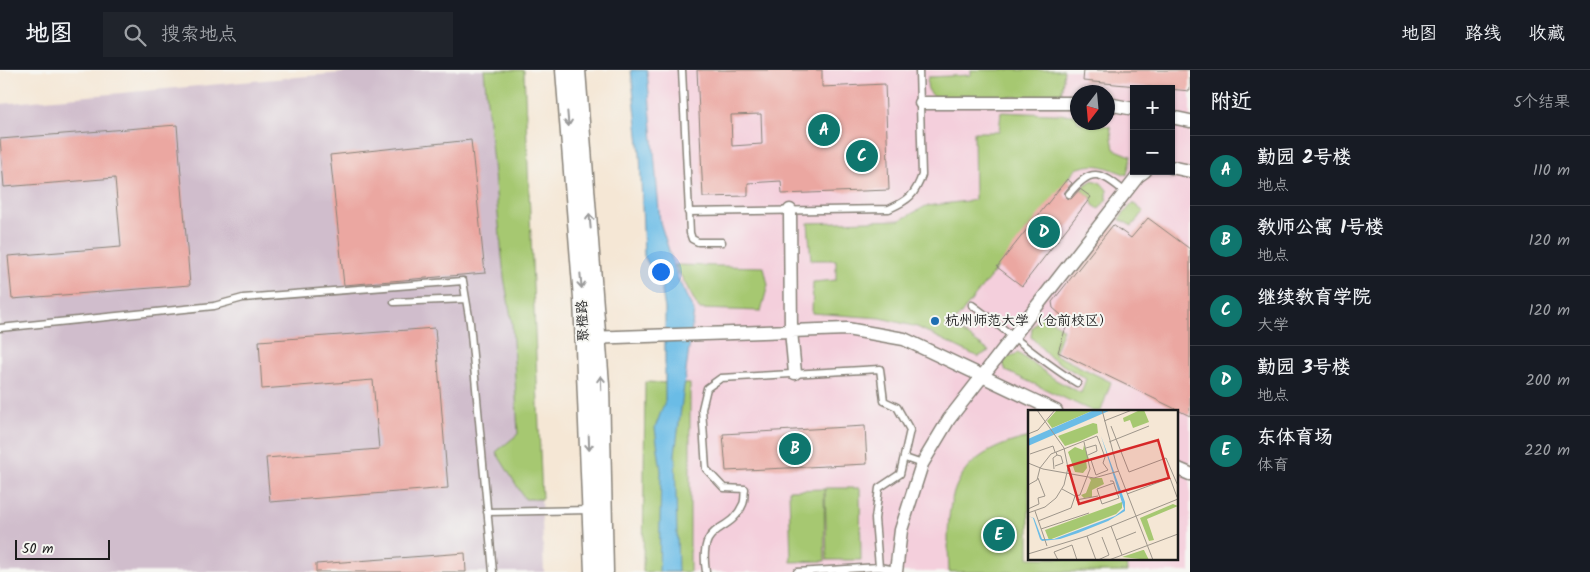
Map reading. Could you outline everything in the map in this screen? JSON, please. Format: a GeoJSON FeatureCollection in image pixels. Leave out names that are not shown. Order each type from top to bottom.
{"type":"FeatureCollection","features":[{"type":"Feature","properties":{"kind":"street","name":"聚橙路"},"geometry":{"type":"LineString","coordinates":[[564,70],[591,338]]}},
{"type":"Feature","properties":{"kind":"street","name":"聚橙路"},"geometry":{"type":"LineString","coordinates":[[578,70],[598,509],[605,572]]}},
{"type":"Feature","properties":{"kind":"street"},"geometry":{"type":"LineString","coordinates":[[921,103],[1070,103]]}},
{"type":"Feature","properties":{"kind":"street"},"geometry":{"type":"LineString","coordinates":[[1115,105],[1130,108]]}},
{"type":"Feature","properties":{"kind":"street"},"geometry":{"type":"LineString","coordinates":[[1175,118],[1190,121]]}},
{"type":"Feature","properties":{"kind":"street"},"geometry":{"type":"LineString","coordinates":[[1175,168],[1190,171]]}},
{"type":"Feature","properties":{"kind":"street"},"geometry":{"type":"LineString","coordinates":[[896,571],[901,530],[922,464],[949,419],[1139,175]]}},
{"type":"Feature","properties":{"kind":"street"},"geometry":{"type":"LineString","coordinates":[[790,210],[791,330],[795,373]]}},
{"type":"Feature","properties":{"kind":"street"},"geometry":{"type":"LineString","coordinates":[[591,338],[847,329],[904,339],[1054,410]]}},
{"type":"Feature","properties":{"kind":"street"},"geometry":{"type":"LineString","coordinates":[[1178,469],[1190,474]]}},
{"type":"Feature","properties":{"kind":"street","name":"聚橙路"},"geometry":{"type":"LineString","coordinates":[[593,572],[598,509]]}},
{"type":"Feature","properties":{"kind":"lane"},"geometry":{"type":"LineString","coordinates":[[682,70],[688,212],[692,239],[698,242],[722,242]]}},
{"type":"Feature","properties":{"kind":"lane"},"geometry":{"type":"LineString","coordinates":[[688,212],[889,209],[905,202],[916,191],[922,175],[921,103],[918,70]]}},
{"type":"Feature","properties":{"kind":"lane"},"geometry":{"type":"LineString","coordinates":[[1070,194],[1082,178],[1090,175],[1109,179],[1125,192]]}},
{"type":"Feature","properties":{"kind":"lane"},"geometry":{"type":"LineString","coordinates":[[0,328],[214,306],[242,298],[463,281],[493,572]]}},
{"type":"Feature","properties":{"kind":"lane"},"geometry":{"type":"LineString","coordinates":[[394,302],[466,299]]}},
{"type":"Feature","properties":{"kind":"lane"},"geometry":{"type":"LineString","coordinates":[[972,305],[1014,335],[1040,359],[1077,383]]}},
{"type":"Feature","properties":{"kind":"lane"},"geometry":{"type":"LineString","coordinates":[[706,572],[703,554],[709,534],[734,516],[743,504],[745,488],[724,488],[706,469],[702,410],[707,388],[722,378],[880,369],[884,400],[897,407],[910,430],[900,474],[879,488],[875,519],[879,567]]}},
{"type":"Feature","properties":{"kind":"lane"},"geometry":{"type":"LineString","coordinates":[[905,458],[922,464]]}},
{"type":"Feature","properties":{"kind":"lane"},"geometry":{"type":"LineString","coordinates":[[487,512],[598,509]]}},
{"type":"Feature","properties":{"kind":"lane"},"geometry":{"type":"LineString","coordinates":[[797,572],[879,567],[896,571]]}},
{"type":"Feature","properties":{"kind":"shaded area"},"geometry":{"type":"Polygon","coordinates":[[[374,70],[524,70],[544,572],[0,572],[0,104],[374,70]]]}},
{"type":"Feature","properties":{"kind":"shaded area","name":"杭州师范大学（仓前校区）"},"geometry":{"type":"Polygon","coordinates":[[[638,70],[1190,70],[1190,572],[667,572],[678,371],[655,234],[638,70]]]}},
{"type":"Feature","properties":{"kind":"green space"},"geometry":{"type":"Polygon","coordinates":[[[484,70],[524,70],[542,499],[525,499],[496,452],[518,434],[512,323],[504,277],[484,70]]]}},
{"type":"Feature","properties":{"kind":"green space"},"geometry":{"type":"Polygon","coordinates":[[[971,70],[1064,70],[1061,97],[935,97],[930,93],[927,86],[928,77],[971,75],[971,70]]]}},
{"type":"Feature","properties":{"kind":"green space"},"geometry":{"type":"Polygon","coordinates":[[[1001,112],[1070,115],[1070,130],[1111,130],[1114,149],[1130,156],[1130,161],[1127,175],[1096,166],[1076,169],[952,325],[989,351],[978,357],[917,327],[881,318],[812,313],[813,282],[836,280],[836,260],[811,260],[808,223],[900,220],[926,206],[975,200],[974,132],[999,132],[1001,112]]]}},
{"type":"Feature","properties":{"kind":"green space"},"geometry":{"type":"Polygon","coordinates":[[[1093,180],[1101,183],[1107,190],[1107,199],[1099,209],[1093,205],[1091,197],[1081,190],[1093,180]]]}},
{"type":"Feature","properties":{"kind":"green space"},"geometry":{"type":"Polygon","coordinates":[[[1133,203],[1144,212],[1132,226],[1119,219],[1133,203]]]}},
{"type":"Feature","properties":{"kind":"green space"},"geometry":{"type":"Polygon","coordinates":[[[675,265],[764,267],[768,285],[761,311],[699,309],[675,265]]]}},
{"type":"Feature","properties":{"kind":"green space"},"geometry":{"type":"Polygon","coordinates":[[[1043,314],[1063,329],[1054,354],[1111,382],[1101,410],[1090,410],[1006,371],[1003,363],[1004,359],[1018,353],[1056,380],[1081,393],[1086,379],[1051,358],[1031,337],[1032,328],[1043,314]]]}},
{"type":"Feature","properties":{"kind":"green space"},"geometry":{"type":"Polygon","coordinates":[[[645,382],[690,384],[690,572],[643,572],[645,382]]]}},
{"type":"Feature","properties":{"kind":"green space"},"geometry":{"type":"Polygon","coordinates":[[[1028,438],[1028,560],[1126,560],[1127,572],[949,572],[949,524],[951,504],[956,486],[966,470],[980,457],[1000,446],[1028,438]]]}},
{"type":"Feature","properties":{"kind":"green space"},"geometry":{"type":"Polygon","coordinates":[[[825,488],[860,488],[861,560],[827,560],[825,488]]]}},
{"type":"Feature","properties":{"kind":"green space"},"geometry":{"type":"Polygon","coordinates":[[[824,489],[825,561],[791,562],[789,490],[824,489]]]}},
{"type":"Feature","properties":{"kind":"water"},"geometry":{"type":"Polygon","coordinates":[[[631,70],[647,70],[660,222],[678,279],[694,311],[675,454],[678,572],[659,572],[661,471],[655,428],[665,401],[665,309],[661,285],[644,256],[640,153],[631,70]]]}},
{"type":"Feature","properties":{"kind":"building"},"geometry":{"type":"Polygon","coordinates":[[[697,70],[822,70],[822,87],[885,84],[889,190],[782,194],[781,181],[748,183],[748,196],[703,197],[697,70]],[[761,114],[731,115],[732,146],[762,144],[761,114]]]}},
{"type":"Feature","properties":{"kind":"building"},"geometry":{"type":"Polygon","coordinates":[[[1084,70],[1190,70],[1190,91],[1175,90],[1175,85],[1130,85],[1083,81],[1084,70]]]}},
{"type":"Feature","properties":{"kind":"building"},"geometry":{"type":"Polygon","coordinates":[[[177,125],[190,285],[12,299],[8,256],[121,247],[115,178],[4,187],[0,139],[177,125]]]}},
{"type":"Feature","properties":{"kind":"building"},"geometry":{"type":"Polygon","coordinates":[[[471,140],[485,273],[344,285],[330,155],[471,140]]]}},
{"type":"Feature","properties":{"kind":"building"},"geometry":{"type":"Polygon","coordinates":[[[1067,179],[1072,183],[1064,193],[1066,198],[1071,199],[1080,189],[1091,197],[1022,286],[997,267],[1067,179]]]}},
{"type":"Feature","properties":{"kind":"building"},"geometry":{"type":"Polygon","coordinates":[[[1148,218],[1190,249],[1190,416],[1058,352],[1068,321],[1053,308],[1052,302],[1113,225],[1131,238],[1148,218]]]}},
{"type":"Feature","properties":{"kind":"building"},"geometry":{"type":"Polygon","coordinates":[[[435,328],[448,488],[270,502],[266,458],[379,449],[373,380],[262,389],[259,341],[435,328]]]}},
{"type":"Feature","properties":{"kind":"building"},"geometry":{"type":"Polygon","coordinates":[[[865,426],[867,464],[726,471],[723,434],[865,426]]]}},
{"type":"Feature","properties":{"kind":"building"},"geometry":{"type":"Polygon","coordinates":[[[465,553],[466,572],[316,572],[316,564],[465,553]]]}},
{"type":"Feature","properties":{"kind":"place","name":"勤园 2号楼"},"geometry":{"type":"Point","coordinates":[824,130]}},
{"type":"Feature","properties":{"kind":"place","name":"继续教育学院"},"geometry":{"type":"Point","coordinates":[862,156]}},
{"type":"Feature","properties":{"kind":"place","name":"勤园 3号楼"},"geometry":{"type":"Point","coordinates":[1044,232]}},
{"type":"Feature","properties":{"kind":"place","name":"杭州师范大学（仓前校区）"},"geometry":{"type":"Point","coordinates":[935,321]}},
{"type":"Feature","properties":{"kind":"place","name":"教师公寓 1号楼"},"geometry":{"type":"Point","coordinates":[795,449]}},
{"type":"Feature","properties":{"kind":"place","name":"东体育场"},"geometry":{"type":"Point","coordinates":[999,535]}}]}
